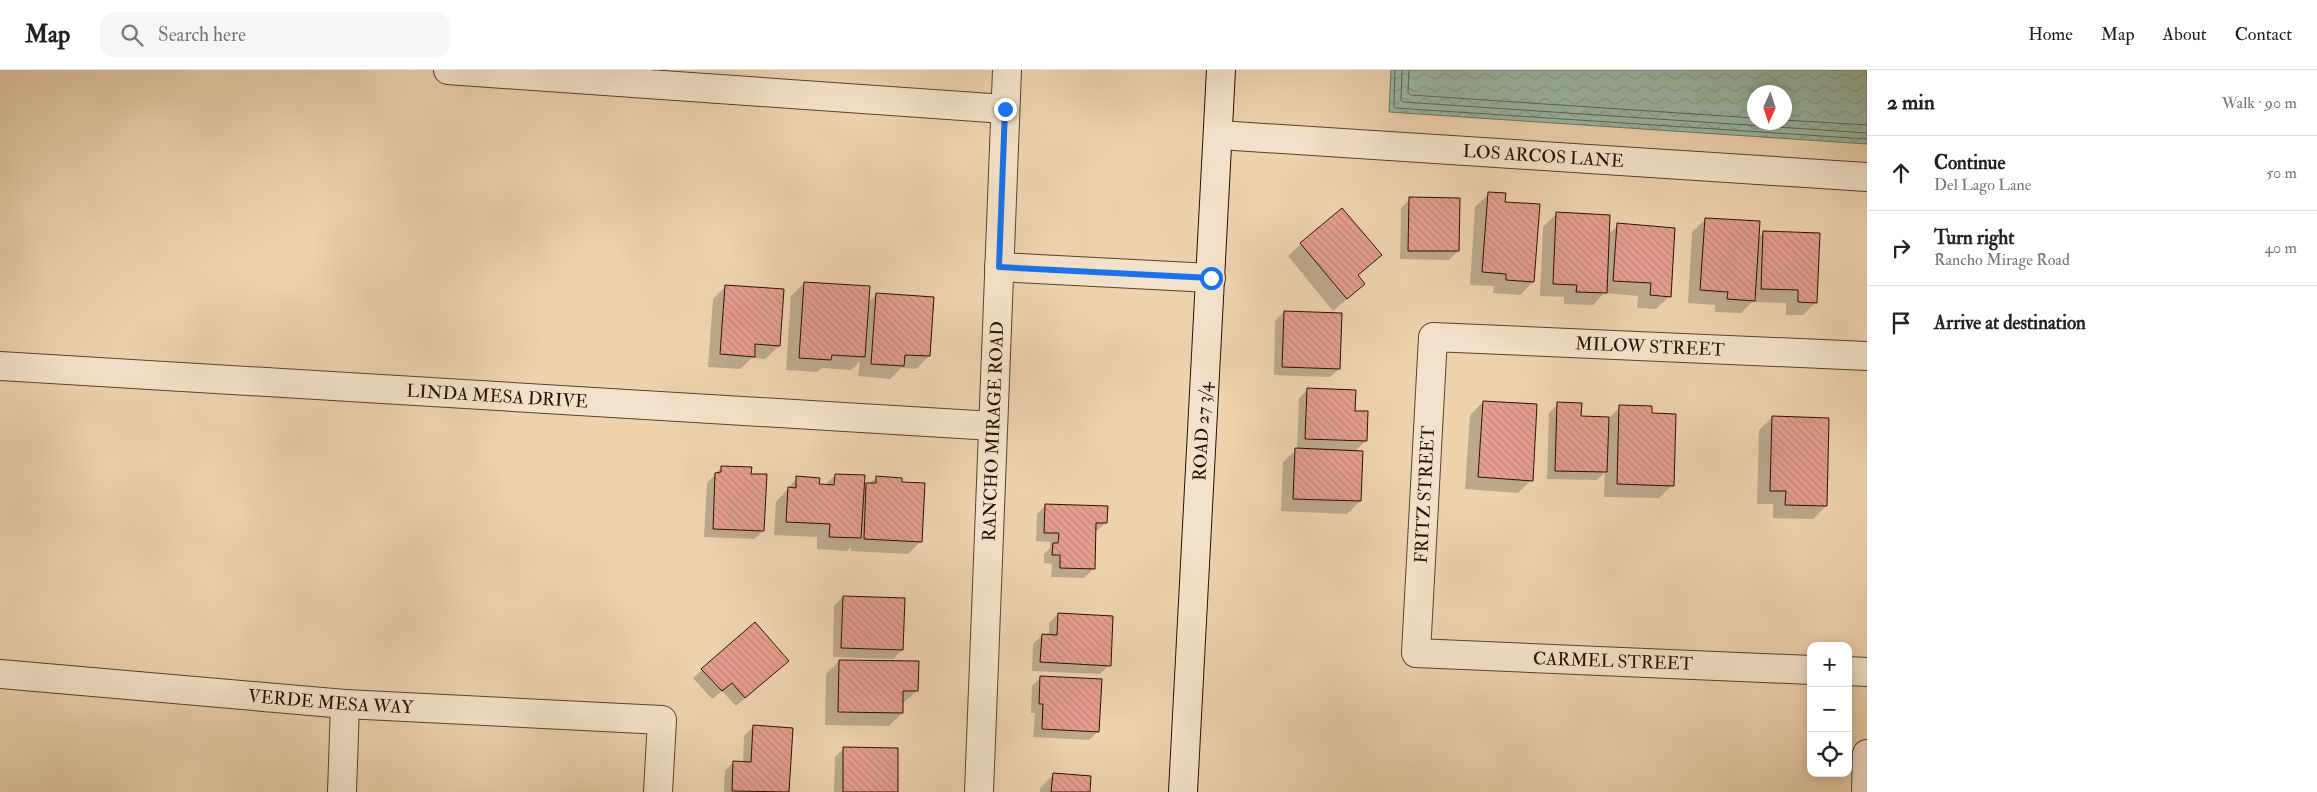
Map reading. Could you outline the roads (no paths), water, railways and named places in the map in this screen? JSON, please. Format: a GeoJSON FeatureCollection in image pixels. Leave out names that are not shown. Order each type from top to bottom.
{"type":"FeatureCollection","features":[{"type":"Feature","properties":{"kind":"street"},"geometry":{"type":"LineString","coordinates":[[448,70],[1005,109]]}},
{"type":"Feature","properties":{"kind":"street","name":"RANCHO MIRAGE ROAD"},"geometry":{"type":"LineString","coordinates":[[979,792],[1007,70]]}},
{"type":"Feature","properties":{"kind":"street","name":"ROAD 27 3/4"},"geometry":{"type":"LineString","coordinates":[[1183,792],[1222,70]]}},
{"type":"Feature","properties":{"kind":"street","name":"LOS ARCOS LANE"},"geometry":{"type":"LineString","coordinates":[[1219,135],[1867,177]]}},
{"type":"Feature","properties":{"kind":"street"},"geometry":{"type":"LineString","coordinates":[[999,267],[1211,278]]}},
{"type":"Feature","properties":{"kind":"street","name":"MILOW STREET"},"geometry":{"type":"LineString","coordinates":[[1433,337],[1867,356]]}},
{"type":"Feature","properties":{"kind":"street","name":"FRITZ STREET"},"geometry":{"type":"LineString","coordinates":[[1416,653],[1433,337]]}},
{"type":"Feature","properties":{"kind":"street","name":"LINDA MESA DRIVE"},"geometry":{"type":"LineString","coordinates":[[0,366],[993,426]]}},
{"type":"Feature","properties":{"kind":"street","name":"CARMEL STREET"},"geometry":{"type":"LineString","coordinates":[[1416,653],[1807,670]]}},
{"type":"Feature","properties":{"kind":"street"},"geometry":{"type":"LineString","coordinates":[[1852,671],[1867,672]]}},
{"type":"Feature","properties":{"kind":"street","name":"VERDE MESA WAY"},"geometry":{"type":"LineString","coordinates":[[0,674],[345,704],[662,720],[658,792]]}},
{"type":"Feature","properties":{"kind":"street"},"geometry":{"type":"LineString","coordinates":[[342,792],[345,704]]}},
{"type":"Feature","properties":{"kind":"street"},"geometry":{"type":"LineString","coordinates":[[1866,792],[1867,754]]}},
{"type":"Feature","properties":{"kind":"water"},"geometry":{"type":"Polygon","coordinates":[[[1391,70],[1867,70],[1867,144],[1389,112],[1391,70]]]}}]}
